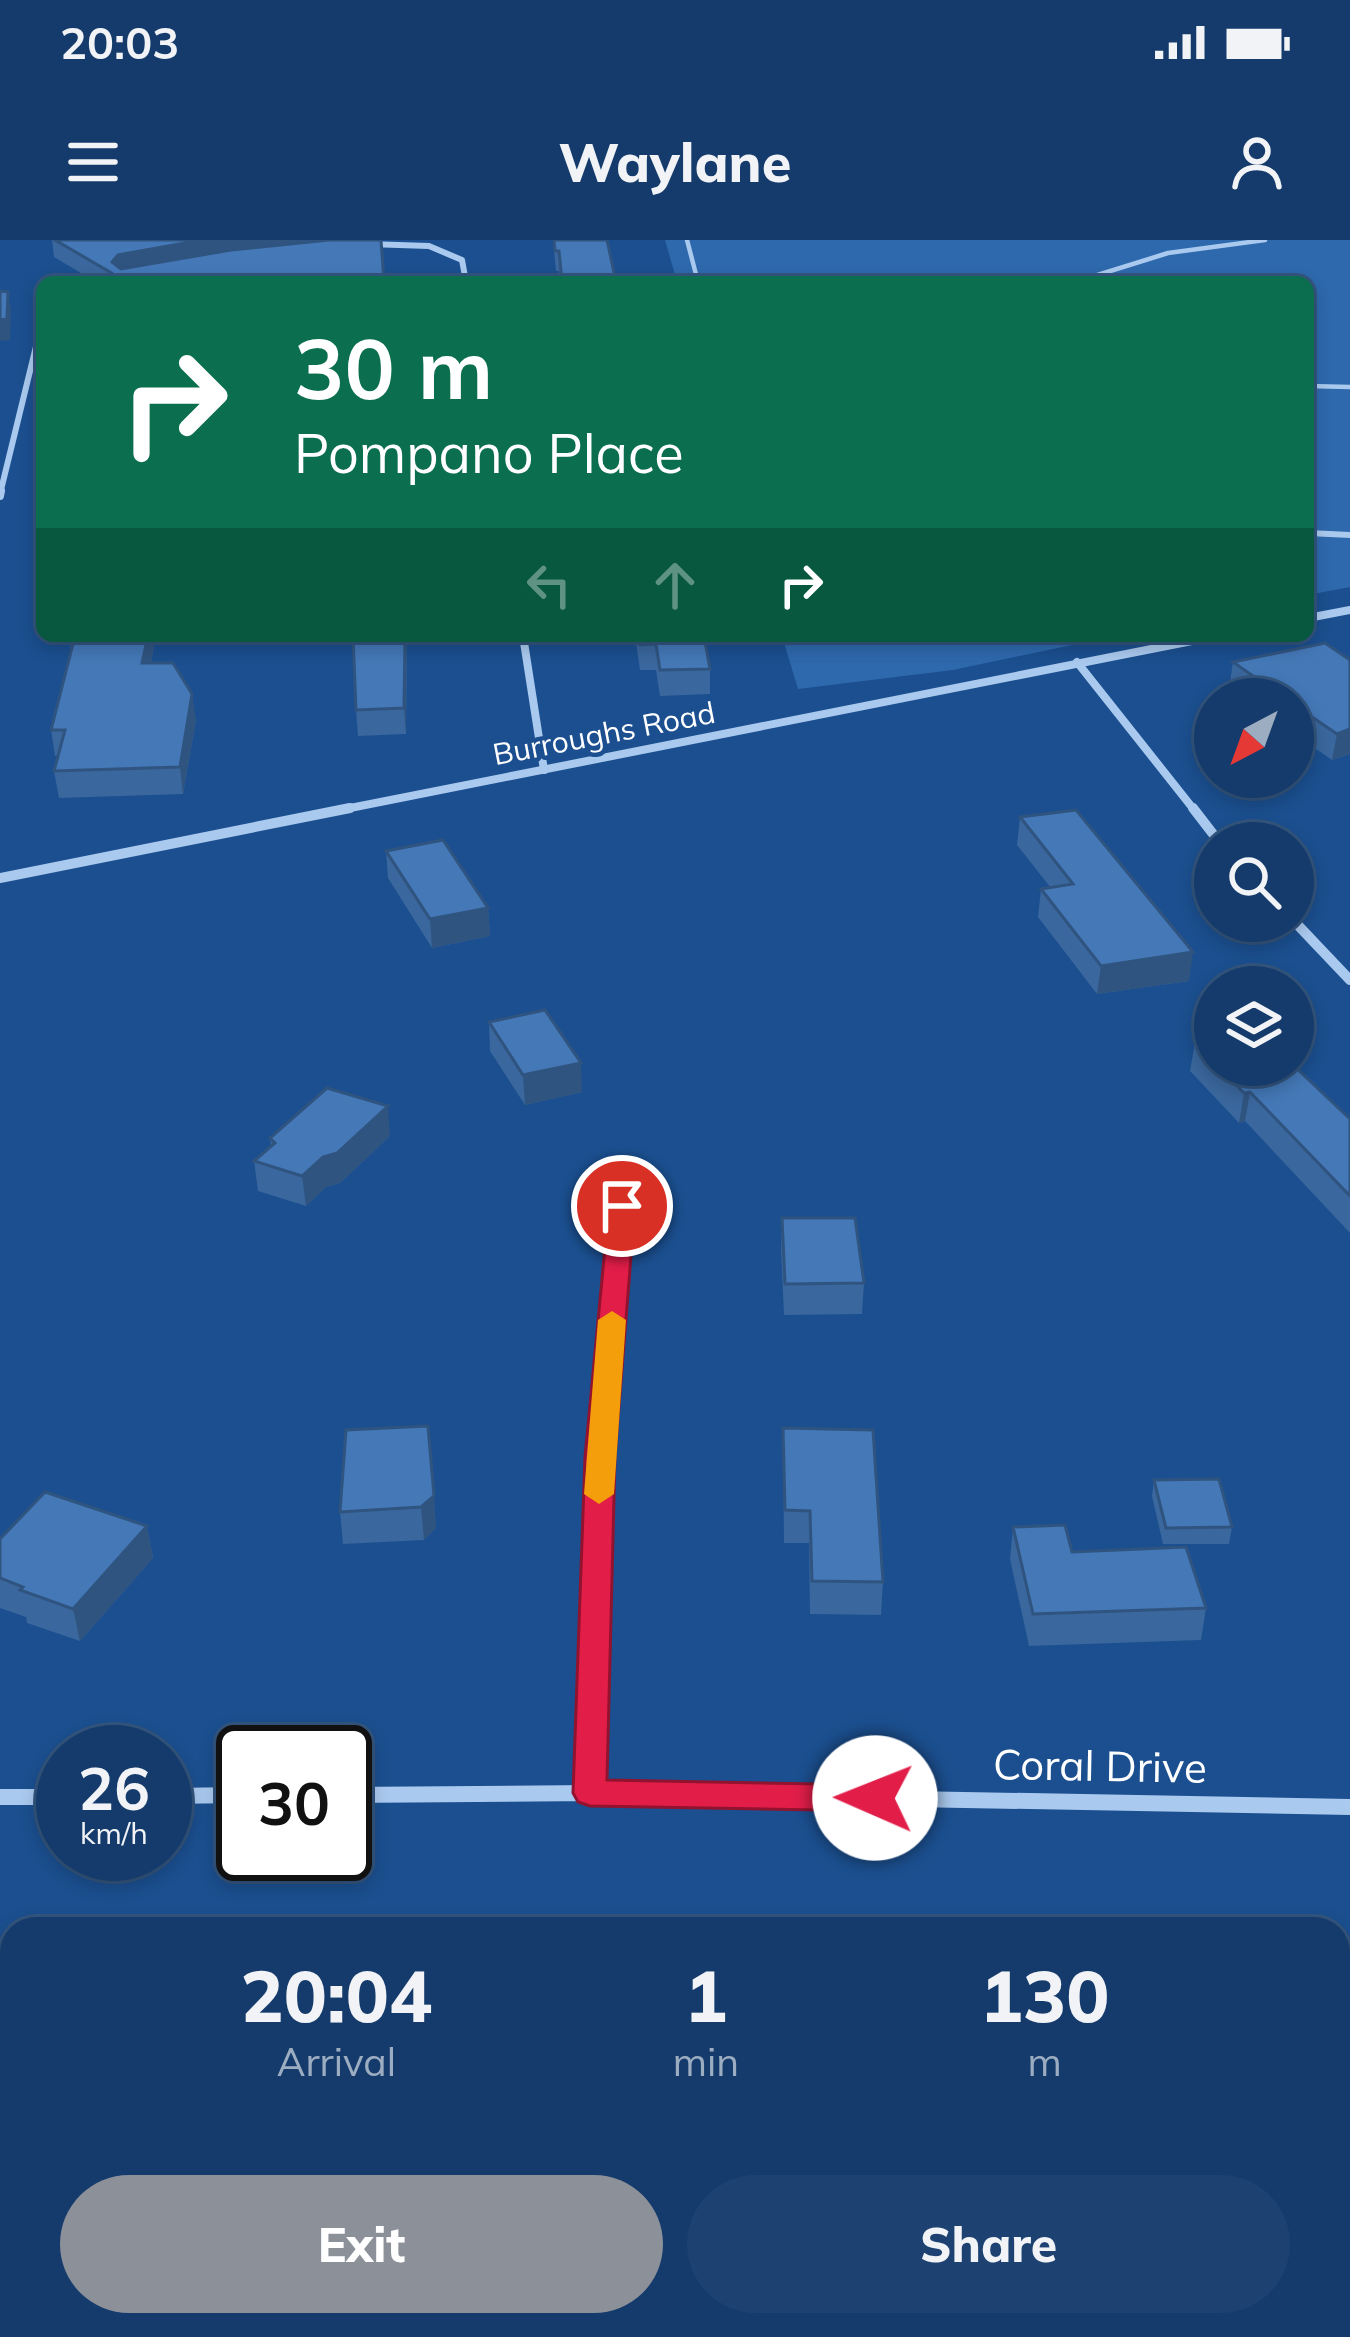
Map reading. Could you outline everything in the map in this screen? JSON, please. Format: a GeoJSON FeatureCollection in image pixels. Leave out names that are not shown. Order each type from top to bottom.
{"type":"FeatureCollection","features":[{"type":"Feature","properties":{"kind":"street"},"geometry":{"type":"LineString","coordinates":[[357,244],[429,247],[462,260],[465,276]]}},
{"type":"Feature","properties":{"kind":"street"},"geometry":{"type":"LineString","coordinates":[[0,496],[36,347]]}},
{"type":"Feature","properties":{"kind":"street"},"geometry":{"type":"LineString","coordinates":[[1314,617],[1350,610]]}},
{"type":"Feature","properties":{"kind":"street"},"geometry":{"type":"LineString","coordinates":[[524,642],[544,770]]}},
{"type":"Feature","properties":{"kind":"street","name":"Burroughs Road"},"geometry":{"type":"LineString","coordinates":[[0,878],[1188,642]]}},
{"type":"Feature","properties":{"kind":"street"},"geometry":{"type":"LineString","coordinates":[[1077,662],[1203,822]]}},
{"type":"Feature","properties":{"kind":"street"},"geometry":{"type":"LineString","coordinates":[[1314,942],[1350,980]]}},
{"type":"Feature","properties":{"kind":"street"},"geometry":{"type":"LineString","coordinates":[[590,1793],[600,1457],[622,1206]]}},
{"type":"Feature","properties":{"kind":"street","name":"Coral Drive"},"geometry":{"type":"LineString","coordinates":[[372,1795],[590,1793],[1350,1807]]}},
{"type":"Feature","properties":{"kind":"street"},"geometry":{"type":"LineString","coordinates":[[0,1797],[36,1797]]}},
{"type":"Feature","properties":{"kind":"lane"},"geometry":{"type":"LineString","coordinates":[[687,240],[696,276]]}},
{"type":"Feature","properties":{"kind":"lane"},"geometry":{"type":"LineString","coordinates":[[1089,276],[1164,253],[1264,240]]}},
{"type":"Feature","properties":{"kind":"lane"},"geometry":{"type":"LineString","coordinates":[[1314,386],[1350,387]]}},
{"type":"Feature","properties":{"kind":"lane"},"geometry":{"type":"LineString","coordinates":[[1314,533],[1350,535]]}},
{"type":"Feature","properties":{"kind":"lane"},"geometry":{"type":"LineString","coordinates":[[1164,642],[1168,646]]}},
{"type":"Feature","properties":{"kind":"shaded area"},"geometry":{"type":"Polygon","coordinates":[[[665,240],[1350,240],[1350,587],[1314,594],[1314,276],[675,276],[665,240]]]}},
{"type":"Feature","properties":{"kind":"shaded area"},"geometry":{"type":"Polygon","coordinates":[[[784,642],[1086,642],[953,670],[798,689],[784,642]]]}},
{"type":"Feature","properties":{"kind":"building"},"geometry":{"type":"Polygon","coordinates":[[[55,240],[202,240],[118,255],[112,262],[121,269],[231,250],[381,240],[384,276],[117,276],[55,240]]]}},
{"type":"Feature","properties":{"kind":"building"},"geometry":{"type":"Polygon","coordinates":[[[554,240],[607,240],[615,276],[561,276],[559,251],[555,251],[554,240]]]}},
{"type":"Feature","properties":{"kind":"building"},"geometry":{"type":"Polygon","coordinates":[[[0,291],[8,292],[7,319],[0,320],[0,291]]]}},
{"type":"Feature","properties":{"kind":"building"},"geometry":{"type":"Polygon","coordinates":[[[73,642],[147,642],[142,663],[173,663],[192,694],[180,767],[54,771],[65,730],[51,730],[73,642]]]}},
{"type":"Feature","properties":{"kind":"building"},"geometry":{"type":"Polygon","coordinates":[[[353,642],[405,642],[404,708],[356,710],[353,642]]]}},
{"type":"Feature","properties":{"kind":"building"},"geometry":{"type":"Polygon","coordinates":[[[639,642],[705,642],[710,669],[660,670],[656,644],[639,642]]]}},
{"type":"Feature","properties":{"kind":"building"},"geometry":{"type":"Polygon","coordinates":[[[1325,643],[1350,660],[1350,729],[1337,734],[1314,718],[1314,678],[1256,678],[1233,662],[1325,643]]]}},
{"type":"Feature","properties":{"kind":"building"},"geometry":{"type":"Polygon","coordinates":[[[1076,810],[1193,952],[1101,966],[1041,889],[1073,884],[1020,817],[1076,810]]]}},
{"type":"Feature","properties":{"kind":"building"},"geometry":{"type":"Polygon","coordinates":[[[443,840],[488,908],[430,919],[386,851],[443,840]]]}},
{"type":"Feature","properties":{"kind":"building"},"geometry":{"type":"Polygon","coordinates":[[[545,1010],[581,1063],[523,1075],[489,1022],[545,1010]]]}},
{"type":"Feature","properties":{"kind":"building"},"geometry":{"type":"Polygon","coordinates":[[[1314,1085],[1350,1119],[1350,1196],[1250,1092],[1237,1086],[1314,1085]]]}},
{"type":"Feature","properties":{"kind":"building"},"geometry":{"type":"Polygon","coordinates":[[[327,1088],[388,1106],[337,1153],[323,1157],[302,1176],[254,1161],[275,1143],[270,1138],[327,1088]]]}},
{"type":"Feature","properties":{"kind":"building"},"geometry":{"type":"Polygon","coordinates":[[[782,1218],[855,1218],[864,1283],[785,1284],[782,1218]]]}},
{"type":"Feature","properties":{"kind":"building"},"geometry":{"type":"Polygon","coordinates":[[[428,1426],[434,1496],[421,1507],[340,1512],[346,1430],[428,1426]]]}},
{"type":"Feature","properties":{"kind":"building"},"geometry":{"type":"Polygon","coordinates":[[[783,1428],[873,1430],[883,1582],[812,1581],[810,1511],[785,1510],[783,1428]]]}},
{"type":"Feature","properties":{"kind":"building"},"geometry":{"type":"Polygon","coordinates":[[[1219,1479],[1232,1527],[1166,1528],[1154,1480],[1219,1479]]]}},
{"type":"Feature","properties":{"kind":"building"},"geometry":{"type":"Polygon","coordinates":[[[45,1492],[147,1526],[73,1609],[0,1578],[0,1539],[45,1492]]]}},
{"type":"Feature","properties":{"kind":"building"},"geometry":{"type":"Polygon","coordinates":[[[1065,1525],[1072,1552],[1186,1547],[1206,1608],[1033,1614],[1013,1527],[1065,1525]]]}},
{"type":"Feature","properties":{"kind":"slow traffic"},"geometry":{"type":"LineString","coordinates":[[599,1494],[612,1320]]}},
{"type":"Feature","properties":{"kind":"route"},"geometry":{"type":"LineString","coordinates":[[622,1206],[600,1457],[590,1793],[875,1798]]}}]}
